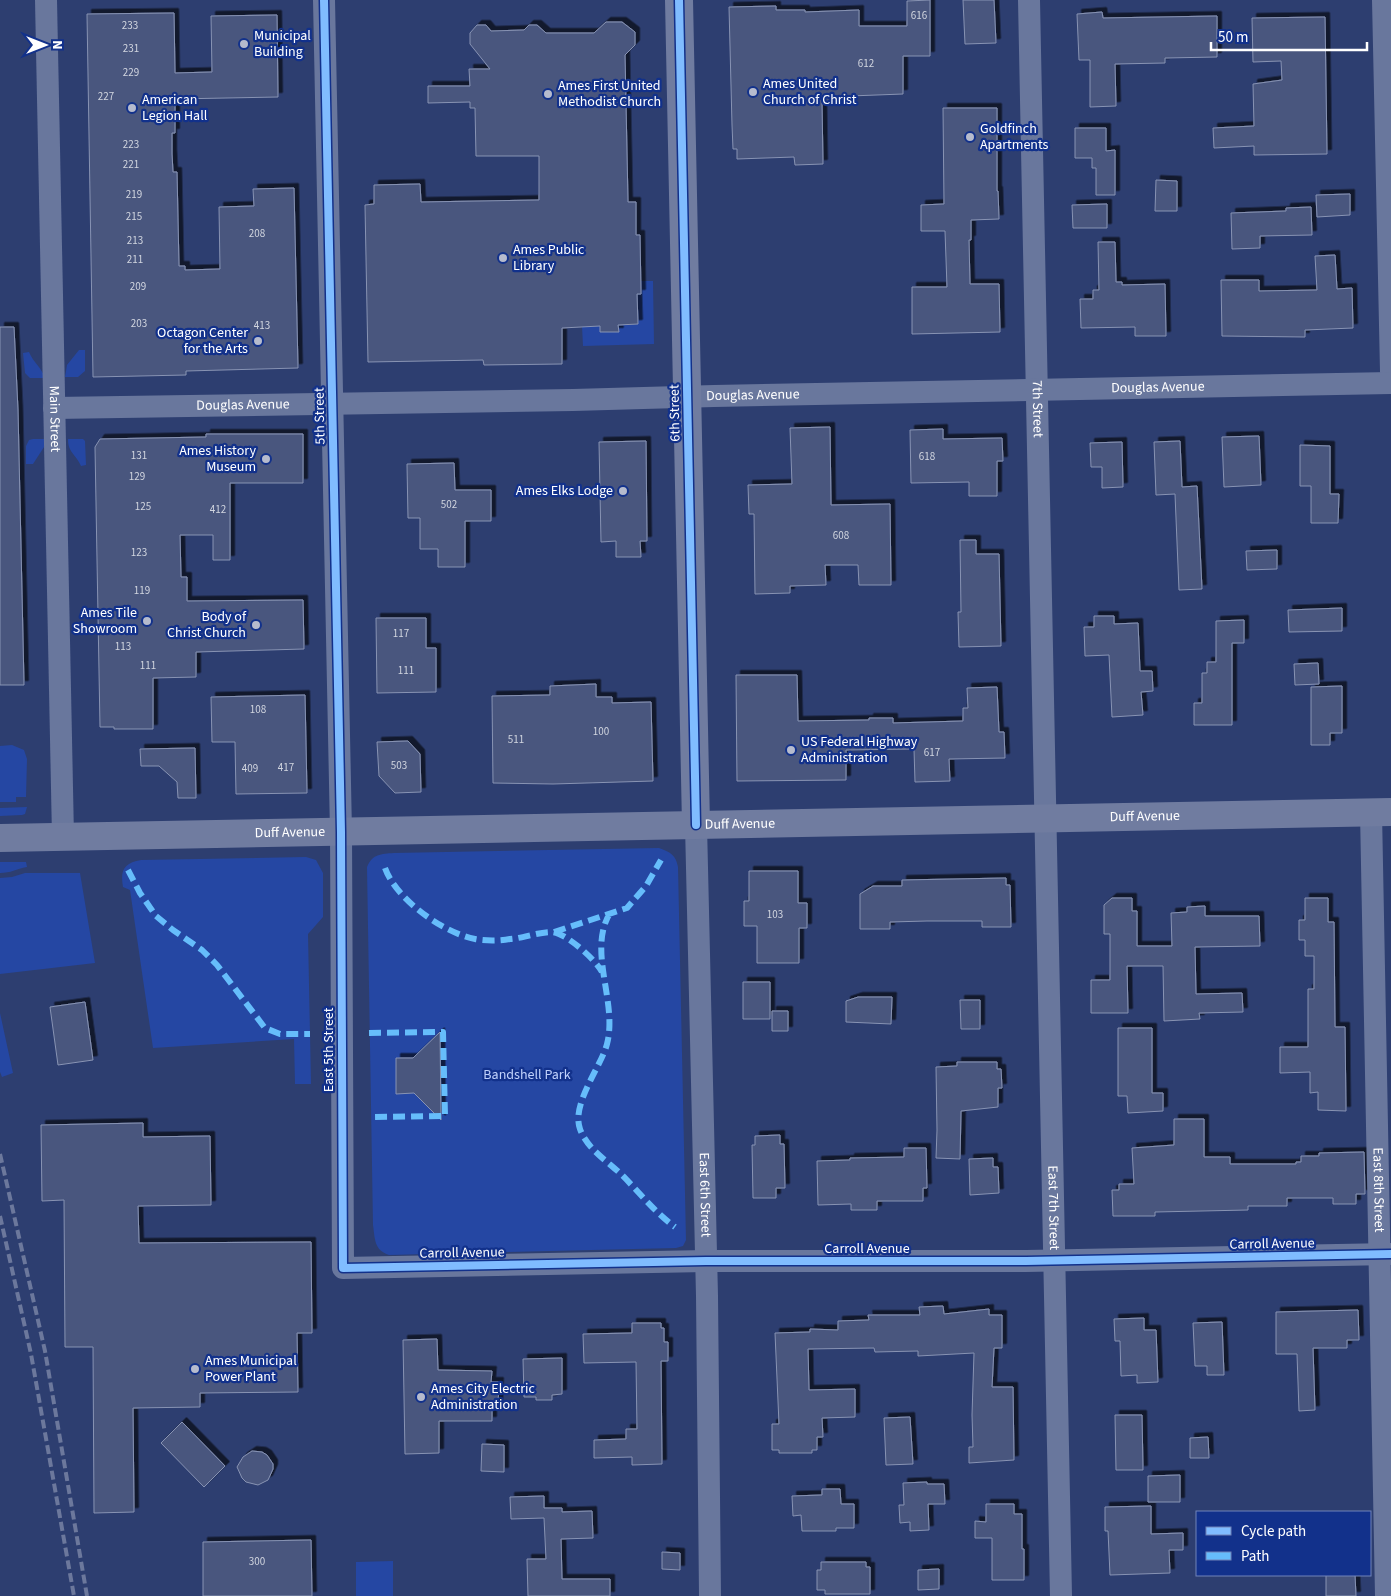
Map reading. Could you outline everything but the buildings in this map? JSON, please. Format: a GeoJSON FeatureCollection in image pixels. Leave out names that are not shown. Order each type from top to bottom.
{"type":"FeatureCollection","features":[{"type":"Feature","properties":{"kind":"main road","name":"6th Street"},"geometry":{"type":"LineString","coordinates":[[678,0],[696,825]]}},
{"type":"Feature","properties":{"kind":"main road","name":"Duff Avenue"},"geometry":{"type":"LineString","coordinates":[[0,838],[1381,812]]}},
{"type":"Feature","properties":{"kind":"street","name":"Main Street"},"geometry":{"type":"LineString","coordinates":[[46,0],[63,837]]}},
{"type":"Feature","properties":{"kind":"street","name":"5th Street"},"geometry":{"type":"LineString","coordinates":[[324,0],[341,832]]}},
{"type":"Feature","properties":{"kind":"street","name":"7th Street"},"geometry":{"type":"LineString","coordinates":[[1030,0],[1045,818]]}},
{"type":"Feature","properties":{"kind":"street"},"geometry":{"type":"LineString","coordinates":[[1382,0],[1391,371]]}},
{"type":"Feature","properties":{"kind":"street","name":"Douglas Avenue"},"geometry":{"type":"LineString","coordinates":[[54,408],[1391,383]]}},
{"type":"Feature","properties":{"kind":"street","name":"East 8th Street"},"geometry":{"type":"LineString","coordinates":[[1381,812],[1386,1596]]}},
{"type":"Feature","properties":{"kind":"street","name":"East 7th Street"},"geometry":{"type":"LineString","coordinates":[[1045,818],[1061,1596]]}},
{"type":"Feature","properties":{"kind":"street","name":"East 6th Street"},"geometry":{"type":"LineString","coordinates":[[696,825],[706,1261],[710,1596]]}},
{"type":"Feature","properties":{"kind":"street","name":"East 5th Street"},"geometry":{"type":"LineString","coordinates":[[341,832],[343,1268]]}},
{"type":"Feature","properties":{"kind":"street","name":"Carroll Avenue"},"geometry":{"type":"LineString","coordinates":[[343,1268],[706,1261],[1054,1261],[1385,1254]]}},
{"type":"Feature","properties":{"kind":"green space"},"geometry":{"type":"Polygon","coordinates":[[[641,281],[653,281],[654,344],[583,346],[582,326],[600,326],[600,332],[618,332],[618,325],[638,324],[637,294],[641,294],[641,281]]]}},
{"type":"Feature","properties":{"kind":"green space"},"geometry":{"type":"Polygon","coordinates":[[[79,350],[85,350],[85,371],[78,377],[65,377],[67,365],[79,350]]]}},
{"type":"Feature","properties":{"kind":"green space"},"geometry":{"type":"Polygon","coordinates":[[[29,352],[45,378],[30,378],[25,373],[23,353],[29,352]]]}},
{"type":"Feature","properties":{"kind":"green space"},"geometry":{"type":"Polygon","coordinates":[[[46,439],[44,447],[33,464],[26,464],[26,446],[29,440],[46,439]]]}},
{"type":"Feature","properties":{"kind":"green space"},"geometry":{"type":"Polygon","coordinates":[[[68,439],[83,439],[85,441],[86,465],[81,466],[71,451],[68,439]]]}},
{"type":"Feature","properties":{"kind":"green space"},"geometry":{"type":"Polygon","coordinates":[[[12,745],[24,750],[27,759],[26,797],[16,797],[16,802],[0,802],[0,746],[12,745]]]}},
{"type":"Feature","properties":{"kind":"green space"},"geometry":{"type":"Polygon","coordinates":[[[27,807],[25,814],[22,815],[0,816],[0,808],[27,807]]]}},
{"type":"Feature","properties":{"kind":"green space","name":"Bandshell Park"},"geometry":{"type":"Polygon","coordinates":[[[659,848],[672,855],[678,867],[686,1240],[683,1246],[676,1248],[389,1255],[384,1253],[376,1243],[373,1225],[367,867],[369,863],[374,857],[394,853],[659,848]]]}},
{"type":"Feature","properties":{"kind":"green space"},"geometry":{"type":"Polygon","coordinates":[[[306,857],[316,860],[323,873],[323,917],[308,934],[311,1084],[295,1084],[294,1039],[153,1048],[130,890],[123,887],[122,876],[124,868],[135,861],[141,860],[306,857]]]}},
{"type":"Feature","properties":{"kind":"green space"},"geometry":{"type":"Polygon","coordinates":[[[0,862],[26,862],[27,867],[0,873],[0,862]]]}},
{"type":"Feature","properties":{"kind":"green space"},"geometry":{"type":"Polygon","coordinates":[[[25,873],[80,873],[95,963],[0,974],[0,878],[25,873]]]}},
{"type":"Feature","properties":{"kind":"green space"},"geometry":{"type":"Polygon","coordinates":[[[0,1013],[13,1073],[2,1077],[0,1072],[0,1013]]]}},
{"type":"Feature","properties":{"kind":"green space"},"geometry":{"type":"Polygon","coordinates":[[[393,1561],[393,1596],[356,1596],[356,1562],[393,1561]]]}},
{"type":"Feature","properties":{"kind":"railway"},"geometry":{"type":"LineString","coordinates":[[0,1154],[45,1351],[87,1596]]}},
{"type":"Feature","properties":{"kind":"railway"},"geometry":{"type":"LineString","coordinates":[[0,1216],[31,1354],[74,1596]]}},
{"type":"Feature","properties":{"kind":"marked path"},"geometry":{"type":"LineString","coordinates":[[554,932],[627,908],[646,886],[661,860]]}},
{"type":"Feature","properties":{"kind":"marked path"},"geometry":{"type":"LineString","coordinates":[[385,868],[391,880],[410,903],[449,930],[475,939],[488,940],[502,940],[552,932],[565,937],[580,948],[594,961],[602,972]]}},
{"type":"Feature","properties":{"kind":"marked path"},"geometry":{"type":"LineString","coordinates":[[128,870],[140,893],[156,916],[202,950],[217,965],[265,1028],[280,1034],[310,1034]]}},
{"type":"Feature","properties":{"kind":"marked path"},"geometry":{"type":"LineString","coordinates":[[610,913],[604,928],[601,944],[609,1011],[607,1044],[583,1097],[578,1119],[580,1129],[588,1144],[620,1173],[655,1210],[675,1227]]}},
{"type":"Feature","properties":{"kind":"marked path"},"geometry":{"type":"LineString","coordinates":[[369,1033],[443,1032],[445,1116],[371,1117]]}},
{"type":"Feature","properties":{"kind":"cycle path"},"geometry":{"type":"LineString","coordinates":[[324,0],[341,832],[343,1268],[706,1261],[1026,1261],[1391,1254]]}},
{"type":"Feature","properties":{"kind":"cycle path"},"geometry":{"type":"LineString","coordinates":[[679,0],[696,825]]}},
{"type":"Feature","properties":{"kind":"place","name":"Municipal Building"},"geometry":{"type":"Point","coordinates":[244,44]}},
{"type":"Feature","properties":{"kind":"place","name":"Ames United Church of Christ"},"geometry":{"type":"Point","coordinates":[753,92]}},
{"type":"Feature","properties":{"kind":"place","name":"Ames First United Methodist Church"},"geometry":{"type":"Point","coordinates":[548,94]}},
{"type":"Feature","properties":{"kind":"place","name":"American Legion Hall"},"geometry":{"type":"Point","coordinates":[132,108]}},
{"type":"Feature","properties":{"kind":"place","name":"Goldfinch Apartments"},"geometry":{"type":"Point","coordinates":[970,137]}},
{"type":"Feature","properties":{"kind":"place","name":"Ames Public Library"},"geometry":{"type":"Point","coordinates":[503,258]}},
{"type":"Feature","properties":{"kind":"place","name":"Octagon Center for the Arts"},"geometry":{"type":"Point","coordinates":[258,341]}},
{"type":"Feature","properties":{"kind":"place","name":"Ames History Museum"},"geometry":{"type":"Point","coordinates":[266,459]}},
{"type":"Feature","properties":{"kind":"place","name":"Ames Elks Lodge"},"geometry":{"type":"Point","coordinates":[623,491]}},
{"type":"Feature","properties":{"kind":"place","name":"Ames Tile Showroom"},"geometry":{"type":"Point","coordinates":[147,621]}},
{"type":"Feature","properties":{"kind":"place","name":"Body of Christ Church"},"geometry":{"type":"Point","coordinates":[256,625]}},
{"type":"Feature","properties":{"kind":"place","name":"US Federal Highway Administration"},"geometry":{"type":"Point","coordinates":[791,750]}},
{"type":"Feature","properties":{"kind":"place","name":"Ames Municipal Power Plant"},"geometry":{"type":"Point","coordinates":[195,1369]}},
{"type":"Feature","properties":{"kind":"place","name":"Ames City Electric Administration"},"geometry":{"type":"Point","coordinates":[421,1397]}}]}
